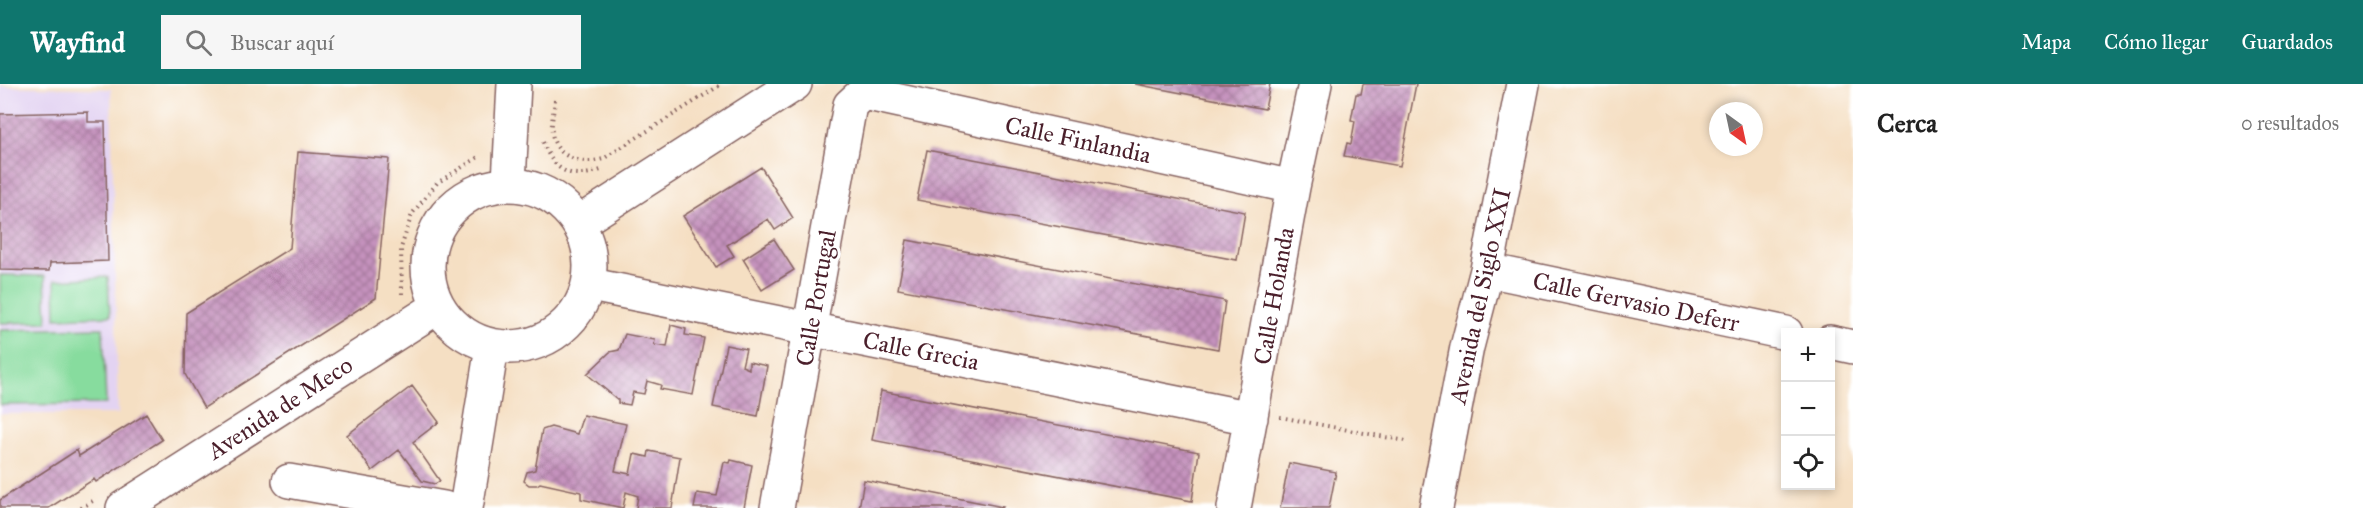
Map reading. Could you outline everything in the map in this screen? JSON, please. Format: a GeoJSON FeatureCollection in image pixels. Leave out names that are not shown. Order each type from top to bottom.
{"type":"FeatureCollection","features":[{"type":"Feature","properties":{"kind":"street"},"geometry":{"type":"LineString","coordinates":[[509,182],[514,84]]}},
{"type":"Feature","properties":{"kind":"street"},"geometry":{"type":"LineString","coordinates":[[580,222],[795,84]]}},
{"type":"Feature","properties":{"kind":"street","name":"Calle Holanda"},"geometry":{"type":"LineString","coordinates":[[1234,508],[1262,417],[1293,187],[1315,84]]}},
{"type":"Feature","properties":{"kind":"street","name":"Avenida del Siglo XXI"},"geometry":{"type":"LineString","coordinates":[[1436,508],[1467,347],[1487,270],[1523,84]]}},
{"type":"Feature","properties":{"kind":"street","name":"Calle Finlandia"},"geometry":{"type":"LineString","coordinates":[[863,93],[1293,187]]}},
{"type":"Feature","properties":{"kind":"street","name":"Calle Portugal"},"geometry":{"type":"LineString","coordinates":[[777,508],[850,105],[863,93]]}},
{"type":"Feature","properties":{"kind":"street"},"geometry":{"type":"LineString","coordinates":[[509,182],[531,186],[550,195],[580,222],[592,263],[591,285],[580,307],[560,326],[541,339],[516,346],[492,347],[471,340],[453,328],[436,308],[428,277],[429,251],[438,225],[456,204],[482,189],[509,182]]}},
{"type":"Feature","properties":{"kind":"street","name":"Calle Gervasio Deferr"},"geometry":{"type":"LineString","coordinates":[[1487,270],[1781,332]]}},
{"type":"Feature","properties":{"kind":"street","name":"Calle Grecia"},"geometry":{"type":"LineString","coordinates":[[591,285],[1262,417]]}},
{"type":"Feature","properties":{"kind":"street","name":"Avenida de Meco"},"geometry":{"type":"LineString","coordinates":[[112,502],[436,308]]}},
{"type":"Feature","properties":{"kind":"street"},"geometry":{"type":"LineString","coordinates":[[1835,343],[1853,347]]}},
{"type":"Feature","properties":{"kind":"street"},"geometry":{"type":"LineString","coordinates":[[465,508],[492,347]]}},
{"type":"Feature","properties":{"kind":"street"},"geometry":{"type":"LineString","coordinates":[[289,481],[444,508]]}},
{"type":"Feature","properties":{"kind":"path"},"geometry":{"type":"LineString","coordinates":[[555,100],[552,132],[555,144],[563,153],[576,160],[590,163],[603,159],[722,84]]}},
{"type":"Feature","properties":{"kind":"path"},"geometry":{"type":"LineString","coordinates":[[542,141],[548,157],[563,171],[583,176],[607,168]]}},
{"type":"Feature","properties":{"kind":"path"},"geometry":{"type":"LineString","coordinates":[[400,299],[403,292],[401,248],[412,214],[437,183],[484,153]]}},
{"type":"Feature","properties":{"kind":"path"},"geometry":{"type":"LineString","coordinates":[[1262,417],[1406,441]]}},
{"type":"Feature","properties":{"kind":"path"},"geometry":{"type":"LineString","coordinates":[[81,508],[112,502]]}},
{"type":"Feature","properties":{"kind":"shaded area"},"geometry":{"type":"Polygon","coordinates":[[[0,86],[111,89],[118,414],[0,414],[0,86]]]}},
{"type":"Feature","properties":{"kind":"green space"},"geometry":{"type":"Polygon","coordinates":[[[0,275],[45,276],[47,322],[0,323],[0,275]]]}},
{"type":"Feature","properties":{"kind":"green space"},"geometry":{"type":"Polygon","coordinates":[[[108,277],[110,316],[56,318],[55,280],[108,277]]]}},
{"type":"Feature","properties":{"kind":"green space"},"geometry":{"type":"Polygon","coordinates":[[[103,328],[106,404],[0,405],[0,330],[103,328]]]}},
{"type":"Feature","properties":{"kind":"building"},"geometry":{"type":"Polygon","coordinates":[[[1135,84],[1270,84],[1265,109],[1135,84]]]}},
{"type":"Feature","properties":{"kind":"building"},"geometry":{"type":"Polygon","coordinates":[[[1363,84],[1416,84],[1400,166],[1344,156],[1347,143],[1351,144],[1355,121],[1351,120],[1356,94],[1361,94],[1363,84]]]}},
{"type":"Feature","properties":{"kind":"building"},"geometry":{"type":"Polygon","coordinates":[[[88,112],[88,122],[105,122],[108,261],[50,263],[49,271],[0,270],[0,114],[88,112]]]}},
{"type":"Feature","properties":{"kind":"building"},"geometry":{"type":"Polygon","coordinates":[[[927,150],[1245,212],[1237,260],[917,200],[927,150]]]}},
{"type":"Feature","properties":{"kind":"building"},"geometry":{"type":"Polygon","coordinates":[[[298,152],[389,159],[376,298],[204,408],[185,374],[186,313],[290,248],[298,152]]]}},
{"type":"Feature","properties":{"kind":"building"},"geometry":{"type":"Polygon","coordinates":[[[761,167],[793,218],[775,230],[768,219],[727,245],[734,256],[716,267],[683,216],[761,167]]]}},
{"type":"Feature","properties":{"kind":"building"},"geometry":{"type":"Polygon","coordinates":[[[774,239],[794,270],[762,290],[743,259],[774,239]]]}},
{"type":"Feature","properties":{"kind":"building"},"geometry":{"type":"Polygon","coordinates":[[[907,240],[1225,301],[1218,349],[898,289],[907,240]]]}},
{"type":"Feature","properties":{"kind":"building"},"geometry":{"type":"Polygon","coordinates":[[[671,325],[686,329],[685,335],[704,338],[693,395],[660,389],[661,385],[647,381],[644,394],[633,392],[630,405],[618,403],[618,400],[587,374],[610,352],[619,350],[625,334],[655,340],[654,345],[667,347],[671,325]]]}},
{"type":"Feature","properties":{"kind":"building"},"geometry":{"type":"Polygon","coordinates":[[[726,345],[746,349],[742,366],[749,369],[749,362],[767,366],[758,416],[713,407],[726,345]]]}},
{"type":"Feature","properties":{"kind":"building"},"geometry":{"type":"Polygon","coordinates":[[[412,386],[439,422],[413,442],[440,481],[435,484],[422,481],[399,450],[372,471],[347,435],[412,386]]]}},
{"type":"Feature","properties":{"kind":"building"},"geometry":{"type":"Polygon","coordinates":[[[881,391],[1199,452],[1192,501],[872,440],[881,391]]]}},
{"type":"Feature","properties":{"kind":"building"},"geometry":{"type":"Polygon","coordinates":[[[146,414],[162,440],[96,482],[94,479],[49,508],[0,508],[0,500],[77,450],[79,456],[146,414]]]}},
{"type":"Feature","properties":{"kind":"building"},"geometry":{"type":"Polygon","coordinates":[[[583,415],[626,424],[615,471],[630,474],[634,454],[648,457],[649,451],[680,457],[672,508],[636,508],[638,496],[626,492],[623,508],[581,499],[581,492],[540,483],[529,485],[524,481],[527,472],[535,470],[542,430],[551,427],[577,434],[583,415]]]}},
{"type":"Feature","properties":{"kind":"building"},"geometry":{"type":"Polygon","coordinates":[[[731,460],[752,465],[744,508],[694,508],[697,493],[717,496],[724,462],[730,463],[731,460]]]}},
{"type":"Feature","properties":{"kind":"building"},"geometry":{"type":"Polygon","coordinates":[[[1289,463],[1336,472],[1329,508],[1280,508],[1289,463]]]}},
{"type":"Feature","properties":{"kind":"building"},"geometry":{"type":"Polygon","coordinates":[[[864,480],[1003,507],[859,508],[864,480]]]}}]}
